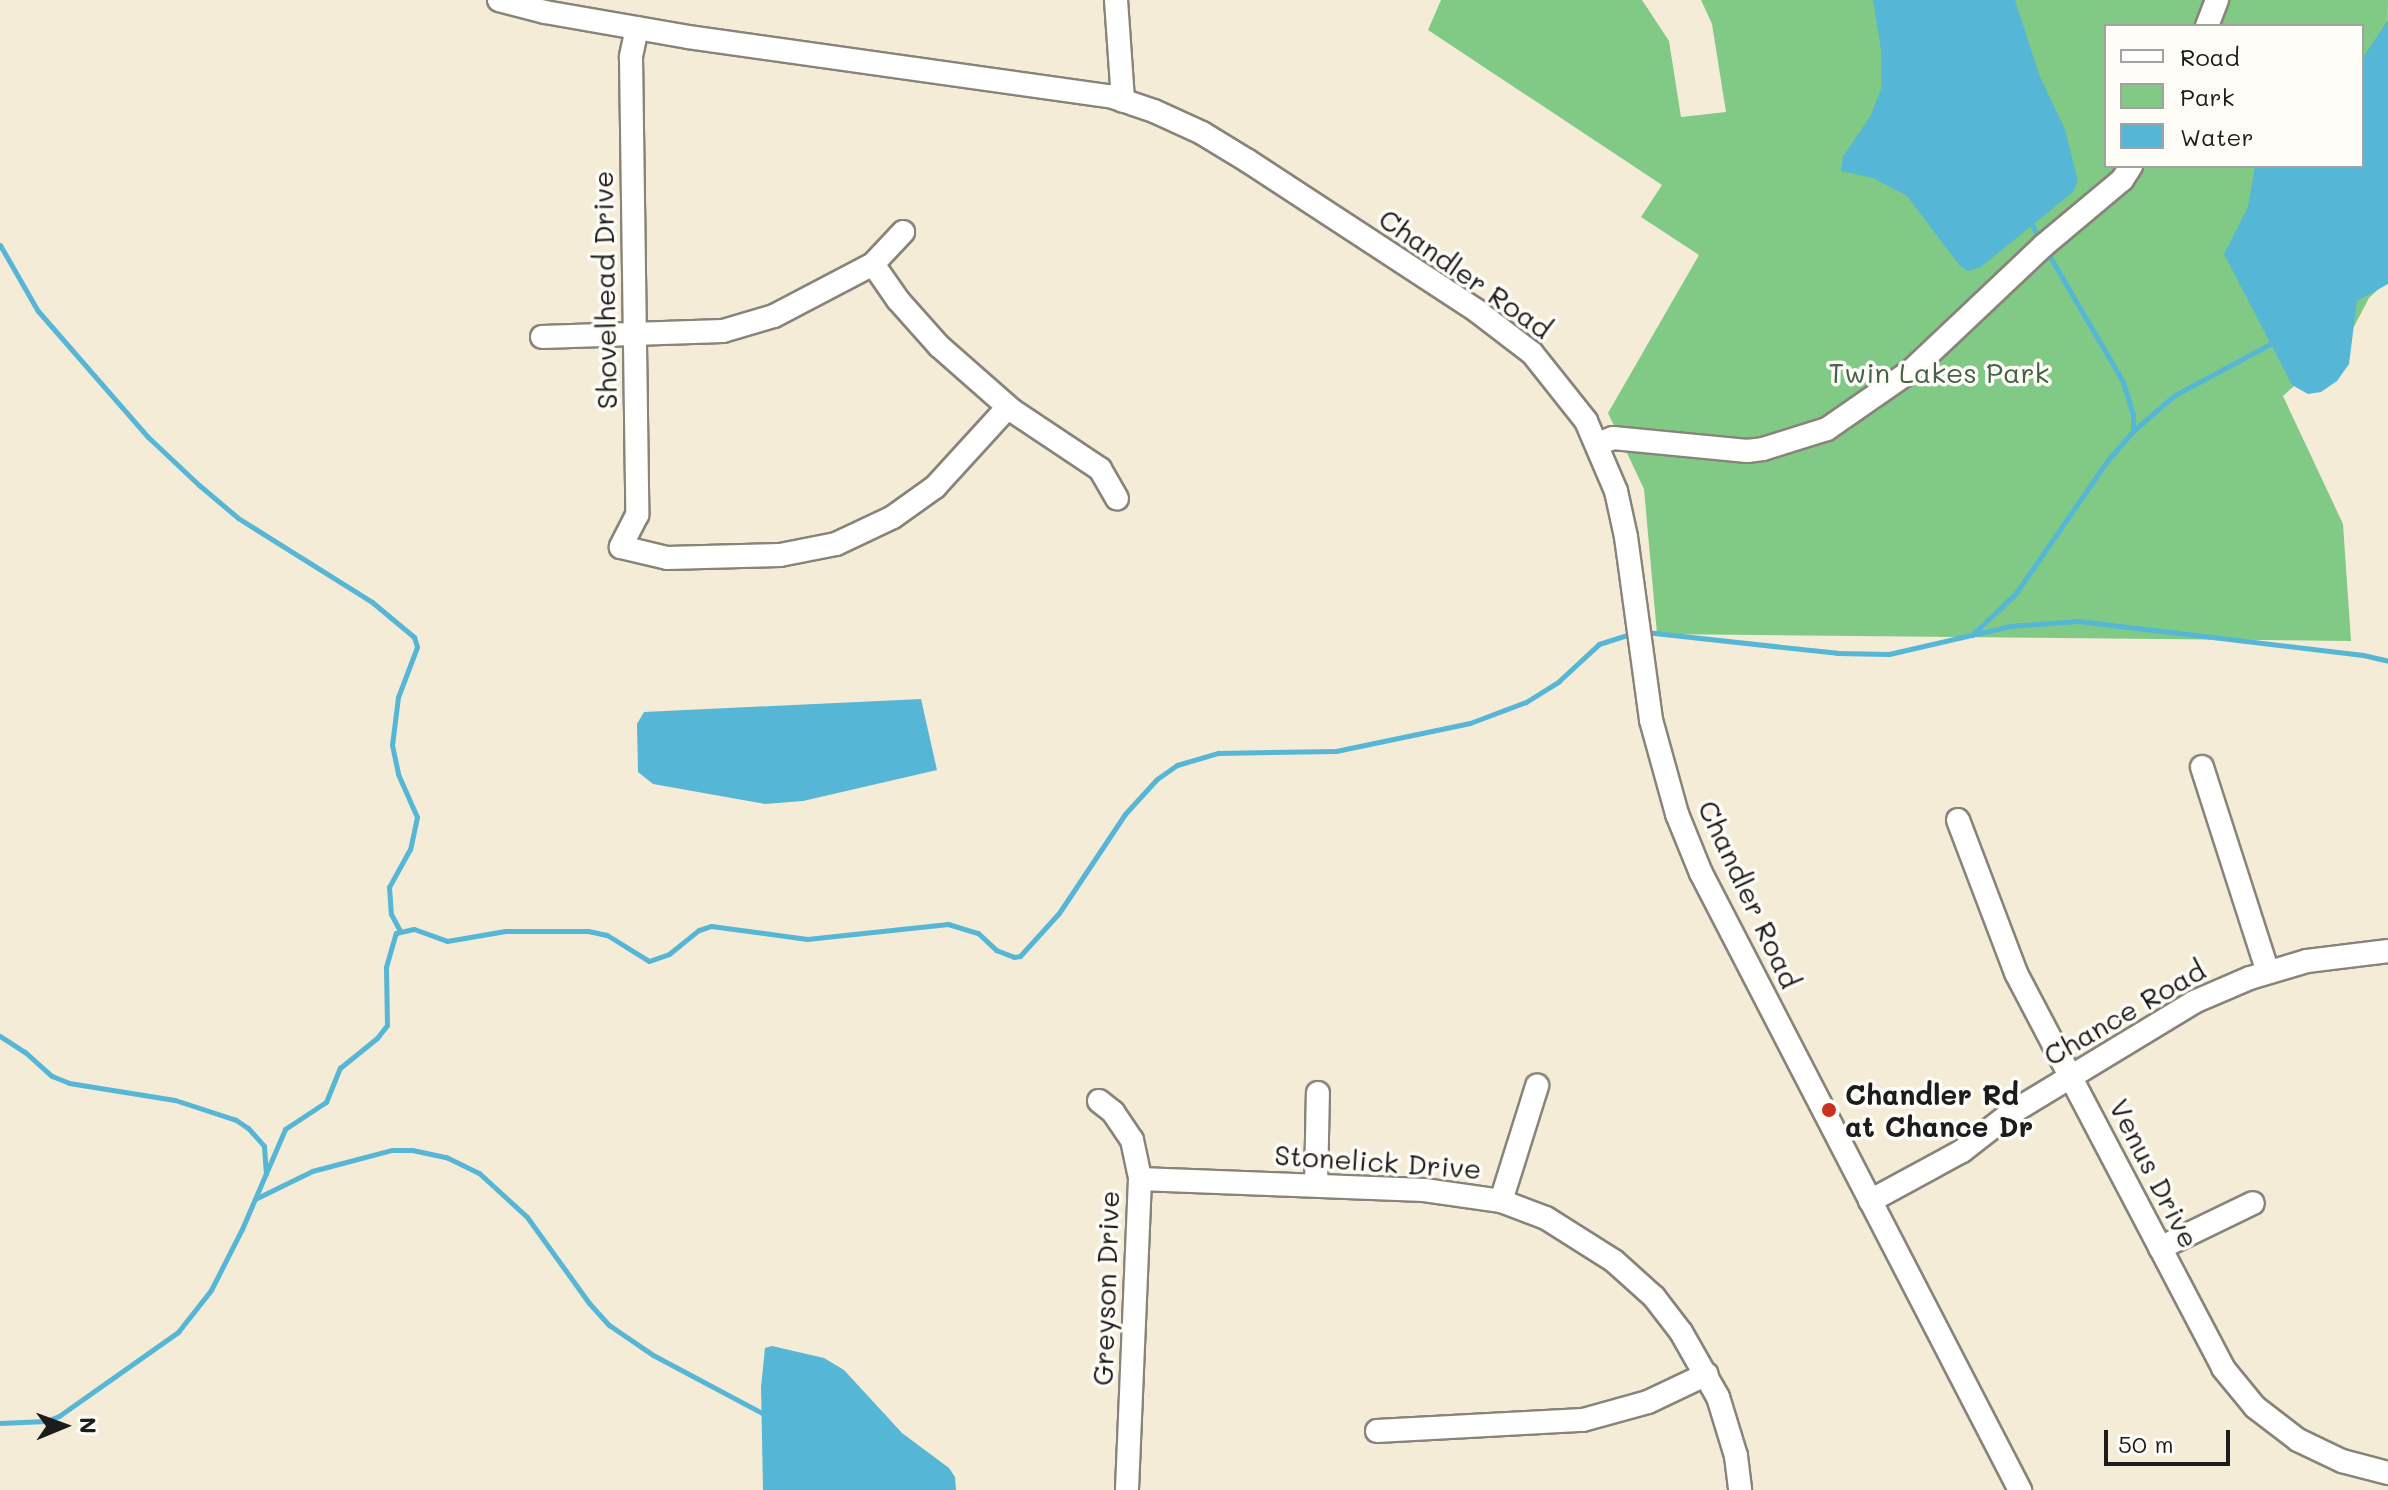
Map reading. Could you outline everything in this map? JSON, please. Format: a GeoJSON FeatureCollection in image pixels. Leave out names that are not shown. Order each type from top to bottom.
{"type":"FeatureCollection","features":[{"type":"Feature","properties":{"kind":"street","name":"Chandler Road"},"geometry":{"type":"LineString","coordinates":[[499,0],[545,12],[637,28],[1074,91],[1154,111],[1202,133],[1490,320],[1549,371],[1574,402],[1598,444],[1622,512],[1646,689],[1677,814],[1713,898],[2020,1490]]}},
{"type":"Feature","properties":{"kind":"street"},"geometry":{"type":"LineString","coordinates":[[1116,0],[1123,101]]}},
{"type":"Feature","properties":{"kind":"street"},"geometry":{"type":"LineString","coordinates":[[2208,24],[2217,0]]}},
{"type":"Feature","properties":{"kind":"street","name":"Shovelhead Drive"},"geometry":{"type":"LineString","coordinates":[[637,28],[631,57],[637,515],[621,547],[667,558],[780,555],[836,544],[893,517],[935,487],[1008,407]]}},
{"type":"Feature","properties":{"kind":"street"},"geometry":{"type":"LineString","coordinates":[[1598,444],[1613,438],[1747,451],[1786,443],[1827,429],[1912,370],[2043,246],[2122,180],[2130,168]]}},
{"type":"Feature","properties":{"kind":"street"},"geometry":{"type":"LineString","coordinates":[[542,337],[723,331],[774,316],[873,264],[903,232]]}},
{"type":"Feature","properties":{"kind":"street"},"geometry":{"type":"LineString","coordinates":[[873,264],[898,300],[939,346],[1008,407],[1100,469],[1117,499]]}},
{"type":"Feature","properties":{"kind":"street"},"geometry":{"type":"LineString","coordinates":[[2202,767],[2268,972]]}},
{"type":"Feature","properties":{"kind":"street","name":"Venus Drive"},"geometry":{"type":"LineString","coordinates":[[1958,820],[2005,949],[2223,1368],[2255,1407],[2322,1453],[2388,1473]]}},
{"type":"Feature","properties":{"kind":"street","name":"Chance Road"},"geometry":{"type":"LineString","coordinates":[[1870,1201],[1962,1151],[2011,1113],[2194,1002],[2268,972],[2307,961],[2388,951]]}},
{"type":"Feature","properties":{"kind":"street"},"geometry":{"type":"LineString","coordinates":[[1501,1201],[1537,1086]]}},
{"type":"Feature","properties":{"kind":"street"},"geometry":{"type":"LineString","coordinates":[[1316,1185],[1318,1093]]}},
{"type":"Feature","properties":{"kind":"street","name":"Greyson Drive"},"geometry":{"type":"LineString","coordinates":[[1099,1101],[1113,1112],[1132,1140],[1140,1179],[1127,1490]]}},
{"type":"Feature","properties":{"kind":"street","name":"Stonelick Drive"},"geometry":{"type":"LineString","coordinates":[[1140,1179],[1424,1190],[1501,1201],[1546,1218],[1614,1261],[1654,1297],[1707,1374],[1725,1418],[1740,1490]]}},
{"type":"Feature","properties":{"kind":"street"},"geometry":{"type":"LineString","coordinates":[[2160,1248],[2253,1203]]}},
{"type":"Feature","properties":{"kind":"street"},"geometry":{"type":"LineString","coordinates":[[1377,1431],[1583,1420],[1639,1406],[1707,1374]]}},
{"type":"Feature","properties":{"kind":"green space","name":"Twin Lakes Park"},"geometry":{"type":"Polygon","coordinates":[[[1441,0],[1642,0],[1669,41],[1681,117],[1726,112],[1712,24],[1701,0],[2388,0],[2384,284],[2369,298],[2348,338],[2283,396],[2343,524],[2351,641],[1657,634],[1644,489],[1608,413],[1699,255],[1641,217],[1662,185],[1428,30],[1441,0]]]}},
{"type":"Feature","properties":{"kind":"water"},"geometry":{"type":"Polygon","coordinates":[[[1873,0],[2015,0],[2040,77],[2065,129],[2078,181],[2073,192],[1981,267],[1968,271],[1960,266],[1907,196],[1873,178],[1841,171],[1843,156],[1870,117],[1881,89],[1881,50],[1873,0]]]}},
{"type":"Feature","properties":{"kind":"water"},"geometry":{"type":"Polygon","coordinates":[[[2388,20],[2388,284],[2357,301],[2349,364],[2337,381],[2321,392],[2308,394],[2292,385],[2224,254],[2248,207],[2255,168],[2364,168],[2364,56],[2388,20]]]}},
{"type":"Feature","properties":{"kind":"water"},"geometry":{"type":"Polygon","coordinates":[[[921,699],[937,770],[803,801],[765,804],[653,784],[638,772],[637,724],[644,712],[921,699]]]}},
{"type":"Feature","properties":{"kind":"water"},"geometry":{"type":"Polygon","coordinates":[[[772,1346],[824,1358],[844,1370],[902,1433],[949,1468],[955,1477],[956,1490],[763,1490],[761,1387],[765,1348],[772,1346]]]}},
{"type":"Feature","properties":{"kind":"waterway"},"geometry":{"type":"LineString","coordinates":[[2029,219],[2041,242]]}},
{"type":"Feature","properties":{"kind":"waterway"},"geometry":{"type":"LineString","coordinates":[[0,245],[38,311],[148,437],[238,518],[372,602],[414,637],[417,647],[398,697],[392,745],[398,774],[417,817],[410,849],[389,887],[391,914],[400,931]]}},
{"type":"Feature","properties":{"kind":"waterway"},"geometry":{"type":"LineString","coordinates":[[2046,250],[2123,382],[2133,414],[2133,430]]}},
{"type":"Feature","properties":{"kind":"waterway"},"geometry":{"type":"LineString","coordinates":[[1972,635],[2016,593],[2107,461],[2133,431],[2175,395],[2270,344],[2273,339]]}},
{"type":"Feature","properties":{"kind":"waterway"},"geometry":{"type":"LineString","coordinates":[[1645,632],[1837,653],[1889,654],[2010,626],[2078,621],[2363,655],[2388,661]]}},
{"type":"Feature","properties":{"kind":"waterway"},"geometry":{"type":"LineString","coordinates":[[0,1423],[46,1421],[59,1416],[178,1332],[211,1290],[242,1229],[285,1129],[326,1102],[340,1068],[377,1038],[387,1025],[386,967],[396,933],[414,929],[447,941],[505,931],[588,931],[607,935],[649,961],[669,954],[699,930],[711,926],[807,939],[948,924],[978,933],[996,950],[1014,957],[1020,956],[1059,913],[1125,814],[1157,779],[1177,765],[1218,753],[1336,751],[1470,723],[1526,702],[1559,681],[1599,644],[1635,632]]}},
{"type":"Feature","properties":{"kind":"waterway"},"geometry":{"type":"LineString","coordinates":[[0,1036],[25,1052],[52,1076],[69,1083],[175,1100],[236,1120],[264,1146],[266,1174]]}},
{"type":"Feature","properties":{"kind":"waterway"},"geometry":{"type":"LineString","coordinates":[[257,1198],[312,1171],[392,1150],[412,1150],[446,1157],[479,1173],[527,1217],[589,1303],[609,1325],[653,1355],[766,1415]]}},
{"type":"Feature","properties":{"kind":"place","name":"Chandler Rd at Chance Dr"},"geometry":{"type":"Point","coordinates":[1829,1110]}}]}
